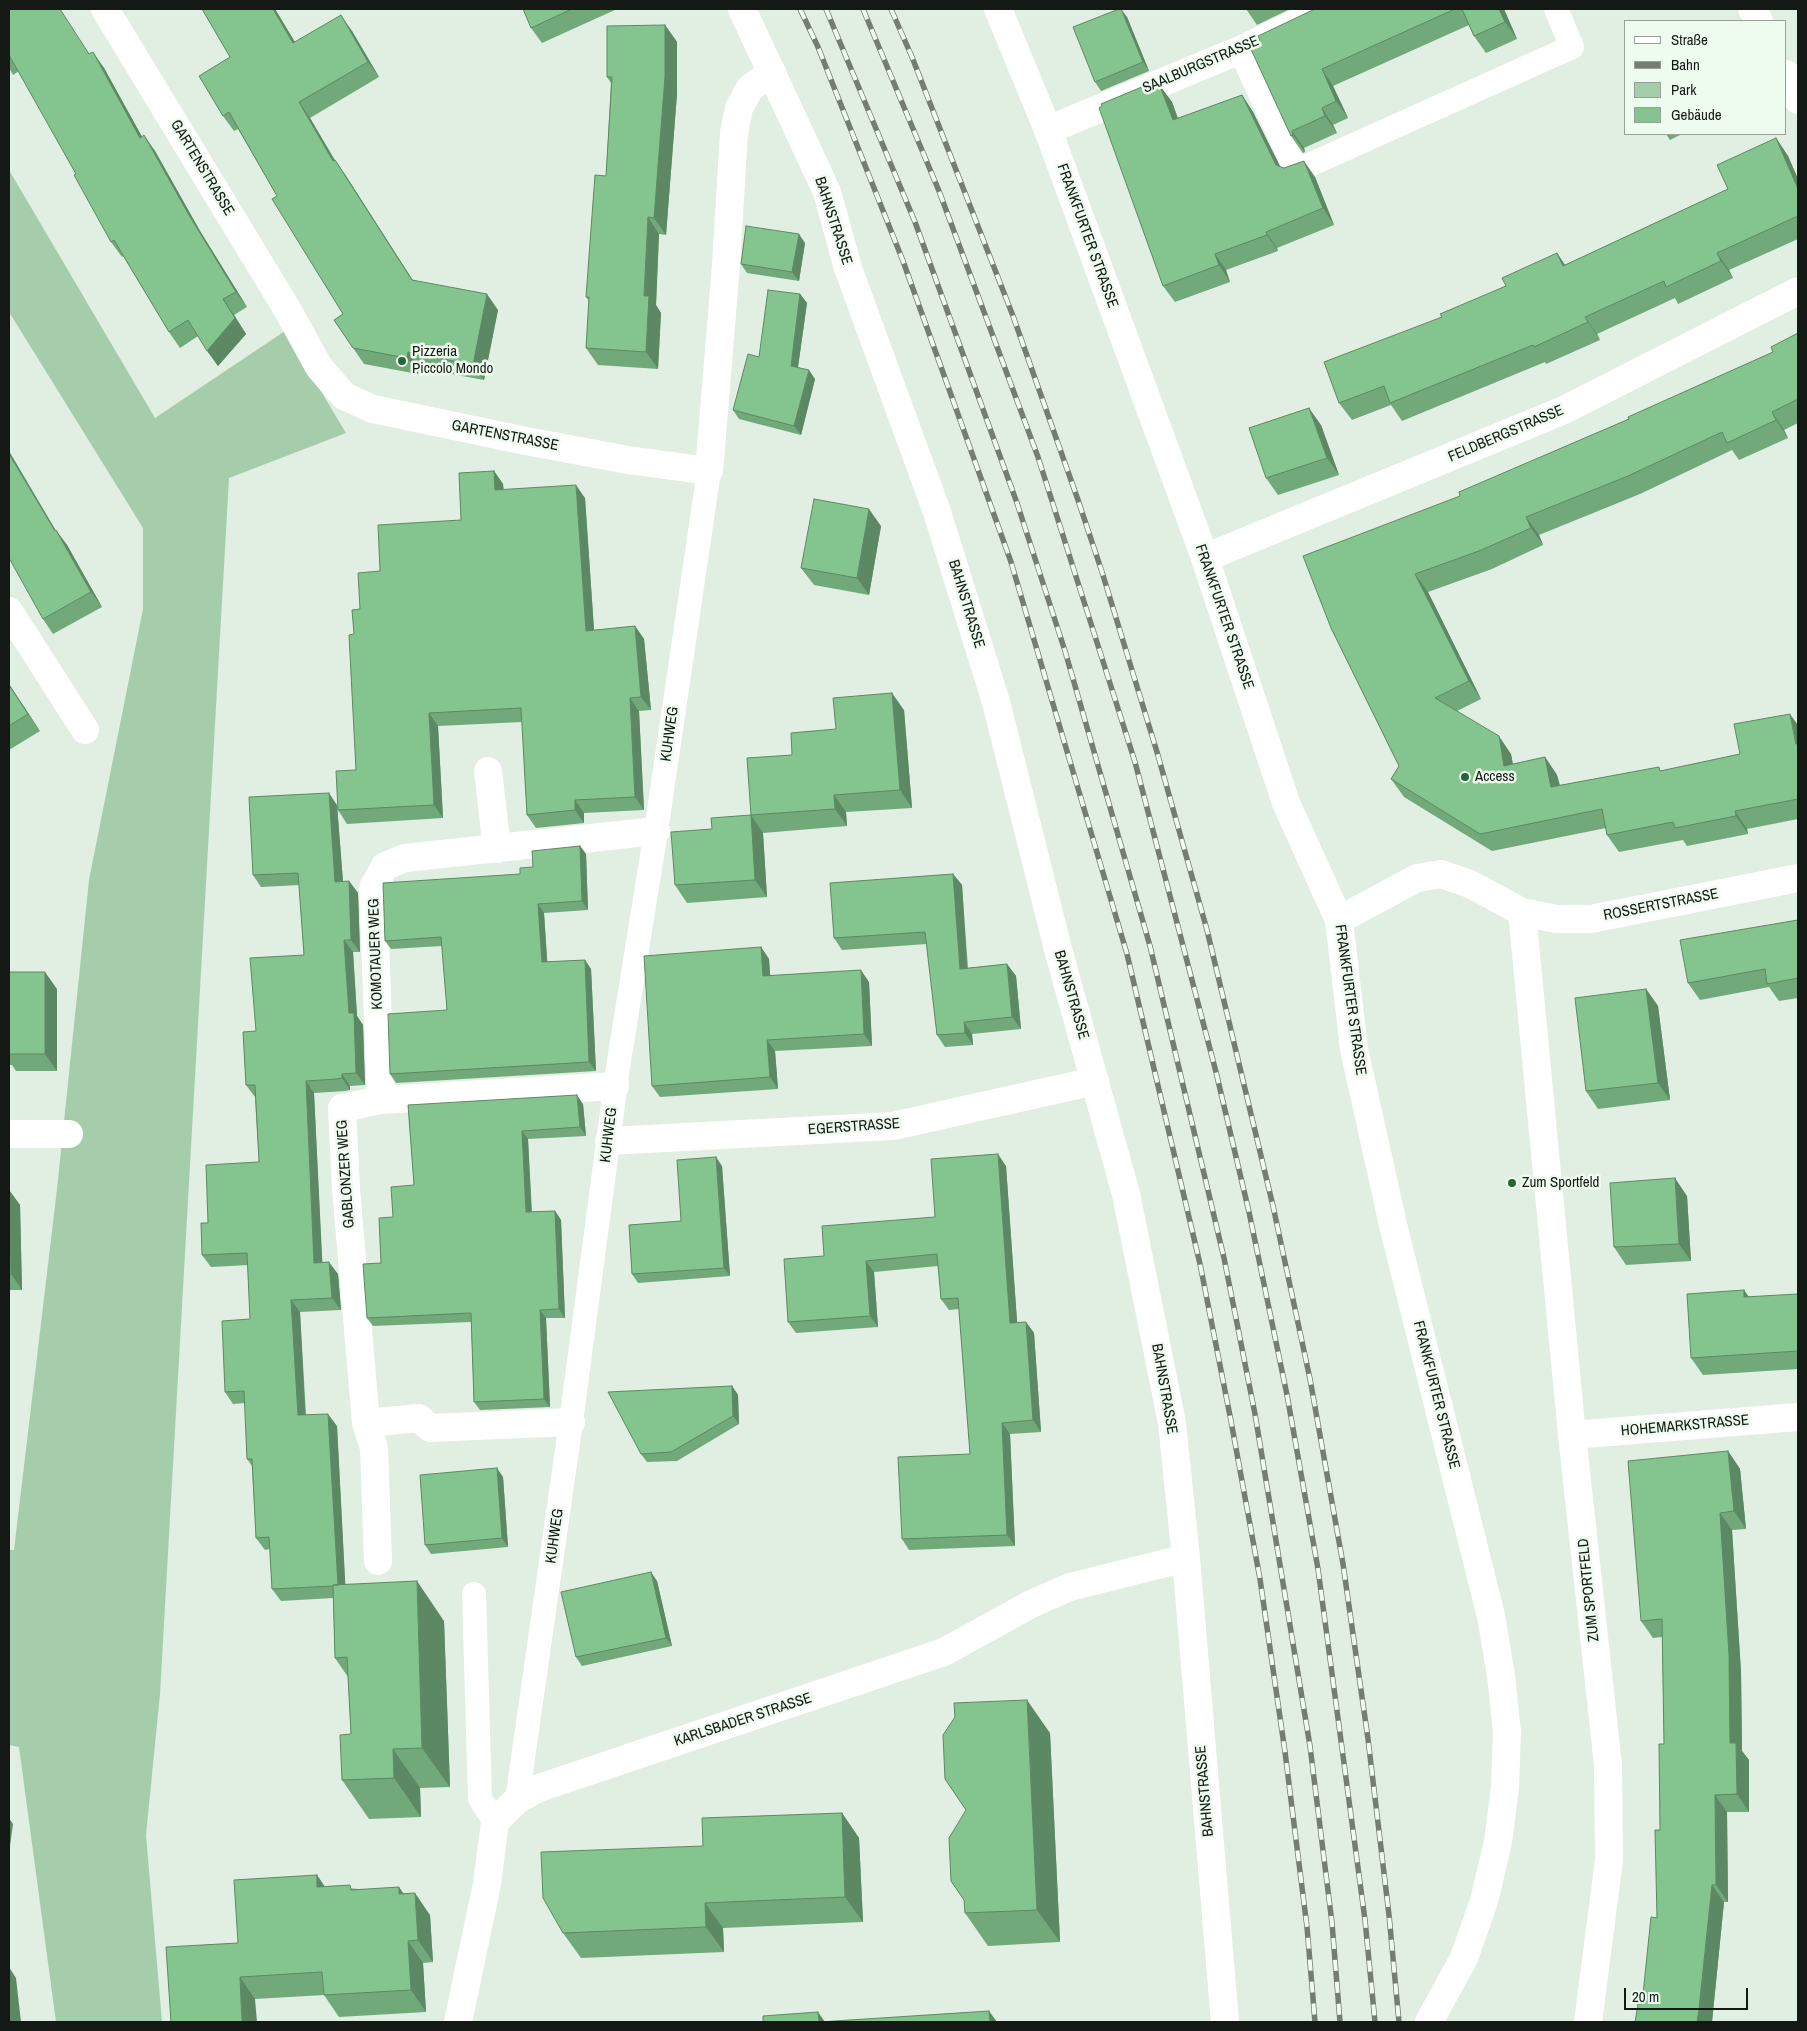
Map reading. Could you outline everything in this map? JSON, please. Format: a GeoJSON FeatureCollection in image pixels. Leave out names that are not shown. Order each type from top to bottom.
{"type":"FeatureCollection","features":[{"type":"Feature","properties":{"kind":"street","name":"GARTENSTRASSE"},"geometry":{"type":"LineString","coordinates":[[105,9],[287,309],[319,367],[344,396],[374,409],[572,450],[709,471]]}},
{"type":"Feature","properties":{"kind":"street","name":"BAHNSTRASSE"},"geometry":{"type":"LineString","coordinates":[[742,9],[827,192],[848,268],[938,512],[996,702],[1059,953],[1126,1194],[1172,1423],[1186,1558],[1225,2022]]}},
{"type":"Feature","properties":{"kind":"street","name":"FRANKFURTER STRASSE"},"geometry":{"type":"LineString","coordinates":[[998,9],[1048,130],[1205,558],[1286,803],[1339,920],[1356,1059],[1394,1229],[1491,1616],[1501,1676],[1506,1741],[1505,1787],[1498,1842],[1484,1901],[1464,1958],[1429,2022]]}},
{"type":"Feature","properties":{"kind":"street","name":"SAALBURGSTRASSE"},"geometry":{"type":"LineString","coordinates":[[1048,130],[1240,50],[1325,9]]}},
{"type":"Feature","properties":{"kind":"street"},"geometry":{"type":"LineString","coordinates":[[1752,9],[1758,20]]}},
{"type":"Feature","properties":{"kind":"street"},"geometry":{"type":"LineString","coordinates":[[709,471],[726,266],[734,133],[739,108],[750,88],[772,72]]}},
{"type":"Feature","properties":{"kind":"street"},"geometry":{"type":"LineString","coordinates":[[1787,76],[1798,100]]}},
{"type":"Feature","properties":{"kind":"street","name":"FELDBERGSTRASSE"},"geometry":{"type":"LineString","coordinates":[[1205,558],[1564,410],[1798,291]]}},
{"type":"Feature","properties":{"kind":"street"},"geometry":{"type":"LineString","coordinates":[[9,611],[84,730]]}},
{"type":"Feature","properties":{"kind":"street"},"geometry":{"type":"LineString","coordinates":[[488,771],[497,849]]}},
{"type":"Feature","properties":{"kind":"street","name":"KOMOTAUER WEG"},"geometry":{"type":"LineString","coordinates":[[381,1100],[373,888],[385,866],[405,858],[656,832]]}},
{"type":"Feature","properties":{"kind":"street"},"geometry":{"type":"LineString","coordinates":[[1339,920],[1417,878],[1441,874],[1470,884],[1522,912]]}},
{"type":"Feature","properties":{"kind":"street","name":"ROSSERTSTRASSE"},"geometry":{"type":"LineString","coordinates":[[1522,912],[1556,919],[1591,919],[1798,878]]}},
{"type":"Feature","properties":{"kind":"street","name":"ZUM SPORTFELD"},"geometry":{"type":"LineString","coordinates":[[1522,912],[1572,1435],[1608,1764],[1608,1860],[1588,2022]]}},
{"type":"Feature","properties":{"kind":"street","name":"EGERSTRASSE"},"geometry":{"type":"LineString","coordinates":[[608,1142],[893,1126],[1095,1081]]}},
{"type":"Feature","properties":{"kind":"street","name":"GABLONZER WEG"},"geometry":{"type":"LineString","coordinates":[[378,1560],[374,1448],[366,1423],[346,1189],[342,1108],[381,1100],[615,1086]]}},
{"type":"Feature","properties":{"kind":"street"},"geometry":{"type":"LineString","coordinates":[[9,1134],[69,1134]]}},
{"type":"Feature","properties":{"kind":"street","name":"HOHEMARKSTRASSE"},"geometry":{"type":"LineString","coordinates":[[1572,1435],[1798,1417]]}},
{"type":"Feature","properties":{"kind":"street"},"geometry":{"type":"LineString","coordinates":[[366,1423],[419,1418],[430,1428],[571,1422]]}},
{"type":"Feature","properties":{"kind":"street","name":"KARLSBADER STRASSE"},"geometry":{"type":"LineString","coordinates":[[495,1822],[518,1800],[539,1788],[944,1652],[1033,1603],[1070,1588],[1186,1558]]}},
{"type":"Feature","properties":{"kind":"street"},"geometry":{"type":"LineString","coordinates":[[458,2022],[487,1884],[495,1822]]}},
{"type":"Feature","properties":{"kind":"lane"},"geometry":{"type":"LineString","coordinates":[[1240,50],[1296,171],[1572,47],[1556,9]]}},
{"type":"Feature","properties":{"kind":"lane","name":"KUHWEG"},"geometry":{"type":"LineString","coordinates":[[518,1800],[571,1422],[615,1086],[656,832],[709,471]]}},
{"type":"Feature","properties":{"kind":"lane"},"geometry":{"type":"LineString","coordinates":[[474,1594],[480,1799],[495,1822]]}},
{"type":"Feature","properties":{"kind":"green space"},"geometry":{"type":"Polygon","coordinates":[[[9,170],[155,418],[285,331],[346,433],[229,478],[160,1694],[146,1835],[162,2022],[56,2022],[19,1747],[9,1745],[9,1550],[14,1550],[57,1189],[89,880],[143,609],[143,528],[9,312],[9,170]]]}},
{"type":"Feature","properties":{"kind":"building"},"geometry":{"type":"Polygon","coordinates":[[[9,9],[60,9],[89,54],[93,52],[140,138],[144,135],[189,215],[236,292],[223,299],[235,318],[207,351],[188,320],[169,332],[114,240],[111,242],[74,175],[76,174],[9,55],[9,9]]]}},
{"type":"Feature","properties":{"kind":"building"},"geometry":{"type":"Polygon","coordinates":[[[202,9],[273,9],[293,43],[341,15],[368,62],[299,102],[333,161],[335,160],[412,280],[487,294],[473,365],[408,352],[407,358],[353,348],[334,320],[343,314],[272,199],[277,196],[229,112],[223,116],[199,76],[230,57],[202,9]]]}},
{"type":"Feature","properties":{"kind":"building"},"geometry":{"type":"Polygon","coordinates":[[[523,9],[572,9],[531,28],[523,9]]]}},
{"type":"Feature","properties":{"kind":"building"},"geometry":{"type":"Polygon","coordinates":[[[1121,9],[1143,62],[1095,82],[1073,27],[1121,9]]]}},
{"type":"Feature","properties":{"kind":"building"},"geometry":{"type":"Polygon","coordinates":[[[1315,9],[1455,9],[1322,69],[1336,101],[1322,108],[1325,116],[1292,131],[1293,135],[1291,136],[1249,45],[1260,40],[1258,36],[1315,9]]]}},
{"type":"Feature","properties":{"kind":"building"},"geometry":{"type":"Polygon","coordinates":[[[1462,9],[1499,9],[1505,22],[1474,36],[1462,9]]]}},
{"type":"Feature","properties":{"kind":"building"},"geometry":{"type":"Polygon","coordinates":[[[665,25],[665,77],[654,218],[648,217],[644,296],[649,296],[646,352],[586,348],[589,297],[586,297],[595,175],[606,176],[612,77],[607,77],[607,26],[665,25]]]}},
{"type":"Feature","properties":{"kind":"building"},"geometry":{"type":"Polygon","coordinates":[[[1149,84],[1151,89],[1160,86],[1173,120],[1242,95],[1276,165],[1284,168],[1304,161],[1323,208],[1266,232],[1267,235],[1215,254],[1219,265],[1163,286],[1099,108],[1102,106],[1101,104],[1149,84]]]}},
{"type":"Feature","properties":{"kind":"building"},"geometry":{"type":"Polygon","coordinates":[[[1776,138],[1798,189],[1798,216],[1717,253],[1721,261],[1666,287],[1664,281],[1585,317],[1588,322],[1534,347],[1533,345],[1390,403],[1384,386],[1339,403],[1324,362],[1442,317],[1440,314],[1506,286],[1502,278],[1557,253],[1563,266],[1728,189],[1717,165],[1776,138]]]}},
{"type":"Feature","properties":{"kind":"building"},"geometry":{"type":"Polygon","coordinates":[[[746,226],[799,234],[792,272],[741,264],[746,226]]]}},
{"type":"Feature","properties":{"kind":"building"},"geometry":{"type":"Polygon","coordinates":[[[768,290],[800,294],[791,366],[809,370],[794,426],[733,410],[748,354],[759,357],[768,290]]]}},
{"type":"Feature","properties":{"kind":"building"},"geometry":{"type":"Polygon","coordinates":[[[1798,333],[1798,399],[1772,412],[1776,420],[1727,443],[1722,432],[1628,476],[1526,517],[1531,528],[1479,551],[1415,574],[1469,681],[1435,698],[1499,736],[1504,766],[1545,757],[1551,787],[1659,767],[1660,771],[1740,754],[1734,724],[1790,714],[1796,744],[1798,744],[1798,799],[1735,811],[1736,816],[1675,828],[1673,822],[1607,835],[1602,809],[1480,834],[1391,779],[1399,766],[1331,628],[1303,556],[1460,496],[1459,492],[1629,419],[1628,417],[1773,352],[1771,347],[1798,333]]]}},
{"type":"Feature","properties":{"kind":"building"},"geometry":{"type":"Polygon","coordinates":[[[1309,408],[1327,458],[1266,478],[1249,428],[1309,408]]]}},
{"type":"Feature","properties":{"kind":"building"},"geometry":{"type":"Polygon","coordinates":[[[9,454],[56,530],[91,592],[43,619],[9,558],[9,454]]]}},
{"type":"Feature","properties":{"kind":"building"},"geometry":{"type":"Polygon","coordinates":[[[494,471],[495,490],[576,485],[586,631],[635,626],[641,697],[630,698],[635,797],[575,800],[575,810],[527,815],[521,708],[429,713],[434,805],[338,810],[336,771],[356,770],[349,635],[354,634],[352,610],[360,609],[358,573],[380,571],[378,525],[461,520],[459,473],[494,471]]]}},
{"type":"Feature","properties":{"kind":"building"},"geometry":{"type":"Polygon","coordinates":[[[814,499],[869,509],[857,578],[801,568],[814,499]]]}},
{"type":"Feature","properties":{"kind":"building"},"geometry":{"type":"Polygon","coordinates":[[[9,685],[28,714],[9,726],[9,685]]]}},
{"type":"Feature","properties":{"kind":"building"},"geometry":{"type":"Polygon","coordinates":[[[892,693],[900,790],[834,795],[835,809],[751,815],[747,758],[792,755],[791,733],[836,729],[833,698],[892,693]]]}},
{"type":"Feature","properties":{"kind":"building"},"geometry":{"type":"Polygon","coordinates":[[[329,793],[335,882],[349,881],[351,940],[344,940],[349,1013],[354,1013],[356,1073],[342,1074],[342,1078],[337,1079],[306,1081],[314,1263],[329,1262],[332,1298],[291,1300],[298,1415],[328,1414],[338,1585],[272,1589],[269,1537],[256,1538],[252,1459],[247,1459],[244,1391],[225,1392],[222,1321],[250,1319],[247,1253],[202,1255],[201,1223],[208,1223],[206,1165],[259,1162],[255,1085],[246,1085],[243,1032],[256,1031],[250,958],[304,955],[298,873],[253,875],[249,797],[329,793]]]}},
{"type":"Feature","properties":{"kind":"building"},"geometry":{"type":"Polygon","coordinates":[[[751,815],[755,880],[675,885],[671,832],[712,829],[711,818],[751,815]]]}},
{"type":"Feature","properties":{"kind":"building"},"geometry":{"type":"Polygon","coordinates":[[[580,846],[582,901],[538,904],[542,962],[585,960],[589,1062],[390,1074],[388,1014],[447,1010],[441,937],[385,941],[383,883],[520,874],[520,868],[533,867],[532,851],[580,846]]]}},
{"type":"Feature","properties":{"kind":"building"},"geometry":{"type":"Polygon","coordinates":[[[953,874],[960,969],[1007,964],[1012,1017],[964,1022],[965,1033],[937,1035],[925,932],[834,938],[830,883],[953,874]]]}},
{"type":"Feature","properties":{"kind":"building"},"geometry":{"type":"Polygon","coordinates":[[[1798,920],[1798,978],[1767,984],[1765,969],[1688,983],[1680,940],[1798,920]]]}},
{"type":"Feature","properties":{"kind":"building"},"geometry":{"type":"Polygon","coordinates":[[[761,947],[763,976],[861,970],[864,1034],[767,1040],[770,1077],[652,1086],[644,956],[761,947]]]}},
{"type":"Feature","properties":{"kind":"building"},"geometry":{"type":"Polygon","coordinates":[[[9,972],[45,972],[45,1054],[9,1054],[9,972]]]}},
{"type":"Feature","properties":{"kind":"building"},"geometry":{"type":"Polygon","coordinates":[[[1646,989],[1658,1083],[1586,1091],[1575,998],[1646,989]]]}},
{"type":"Feature","properties":{"kind":"building"},"geometry":{"type":"Polygon","coordinates":[[[577,1095],[580,1127],[522,1131],[526,1212],[555,1211],[559,1309],[540,1310],[544,1399],[474,1402],[471,1313],[367,1318],[363,1264],[381,1263],[379,1218],[393,1217],[391,1187],[414,1185],[408,1105],[577,1095]]]}},
{"type":"Feature","properties":{"kind":"building"},"geometry":{"type":"Polygon","coordinates":[[[998,1154],[1010,1323],[1026,1322],[1033,1420],[1002,1423],[1007,1535],[902,1539],[898,1457],[970,1454],[958,1298],[941,1299],[937,1254],[866,1261],[870,1316],[788,1322],[784,1259],[824,1256],[822,1226],[935,1217],[931,1159],[998,1154]]]}},
{"type":"Feature","properties":{"kind":"building"},"geometry":{"type":"Polygon","coordinates":[[[716,1157],[724,1268],[632,1274],[629,1225],[681,1221],[677,1160],[716,1157]]]}},
{"type":"Feature","properties":{"kind":"building"},"geometry":{"type":"Polygon","coordinates":[[[1675,1178],[1679,1244],[1614,1247],[1610,1183],[1675,1178]]]}},
{"type":"Feature","properties":{"kind":"building"},"geometry":{"type":"Polygon","coordinates":[[[9,1190],[11,1274],[9,1274],[9,1190]]]}},
{"type":"Feature","properties":{"kind":"building"},"geometry":{"type":"Polygon","coordinates":[[[1744,1290],[1744,1297],[1798,1294],[1798,1351],[1691,1358],[1687,1294],[1744,1290]]]}},
{"type":"Feature","properties":{"kind":"building"},"geometry":{"type":"Polygon","coordinates":[[[732,1386],[733,1416],[671,1452],[641,1454],[608,1392],[732,1386]]]}},
{"type":"Feature","properties":{"kind":"building"},"geometry":{"type":"Polygon","coordinates":[[[1728,1451],[1734,1511],[1720,1513],[1729,1655],[1730,1743],[1736,1743],[1737,1794],[1715,1795],[1716,1885],[1712,1885],[1697,2022],[1635,2022],[1638,2004],[1642,2004],[1651,1917],[1657,1918],[1655,1830],[1660,1830],[1659,1744],[1664,1744],[1662,1619],[1641,1621],[1628,1461],[1728,1451]]]}},
{"type":"Feature","properties":{"kind":"building"},"geometry":{"type":"Polygon","coordinates":[[[497,1468],[502,1538],[425,1545],[420,1475],[497,1468]]]}},
{"type":"Feature","properties":{"kind":"building"},"geometry":{"type":"Polygon","coordinates":[[[651,1572],[666,1638],[576,1657],[561,1592],[651,1572]]]}},
{"type":"Feature","properties":{"kind":"building"},"geometry":{"type":"Polygon","coordinates":[[[417,1581],[422,1748],[393,1749],[394,1778],[342,1780],[340,1735],[351,1734],[347,1657],[335,1658],[333,1585],[417,1581]]]}},
{"type":"Feature","properties":{"kind":"building"},"geometry":{"type":"Polygon","coordinates":[[[1027,1700],[1037,1910],[965,1913],[964,1900],[951,1881],[949,1838],[966,1810],[945,1779],[943,1735],[955,1717],[954,1703],[1027,1700]]]}},
{"type":"Feature","properties":{"kind":"building"},"geometry":{"type":"Polygon","coordinates":[[[842,1813],[845,1897],[705,1903],[706,1927],[563,1933],[543,1898],[541,1852],[703,1846],[702,1818],[842,1813]]]}},
{"type":"Feature","properties":{"kind":"building"},"geometry":{"type":"Polygon","coordinates":[[[317,1875],[317,1887],[350,1885],[351,1890],[399,1887],[399,1894],[415,1893],[418,1940],[408,1941],[411,1990],[324,1995],[322,1972],[240,1977],[242,2022],[171,2022],[166,1947],[238,1943],[234,1880],[317,1875]]]}},
{"type":"Feature","properties":{"kind":"building"},"geometry":{"type":"Polygon","coordinates":[[[989,2011],[990,2022],[819,2022],[989,2011]]]}},
{"type":"Feature","properties":{"kind":"building"},"geometry":{"type":"Polygon","coordinates":[[[818,2012],[819,2022],[763,2022],[763,2016],[818,2012]]]}},
{"type":"Feature","properties":{"kind":"railway"},"geometry":{"type":"LineString","coordinates":[[800,9],[818,47],[903,261],[1011,562],[1127,954],[1200,1264],[1260,1579],[1285,1752],[1307,1927],[1315,2022]]}},
{"type":"Feature","properties":{"kind":"railway"},"geometry":{"type":"LineString","coordinates":[[826,9],[915,222],[1017,503],[1065,651],[1150,946],[1224,1258],[1255,1414],[1310,1746],[1332,1923],[1340,2022]]}},
{"type":"Feature","properties":{"kind":"railway"},"geometry":{"type":"LineString","coordinates":[[863,9],[939,191],[1038,457],[1135,762],[1216,1072],[1249,1212],[1287,1395],[1318,1569],[1365,1920],[1375,2022]]}},
{"type":"Feature","properties":{"kind":"railway"},"geometry":{"type":"LineString","coordinates":[[891,9],[912,57],[1013,316],[1078,500],[1157,752],[1207,930],[1273,1206],[1310,1379],[1343,1564],[1368,1739],[1389,1915],[1399,2022]]}},
{"type":"Feature","properties":{"kind":"place","name":"Pizzeria Piccolo Mondo"},"geometry":{"type":"Point","coordinates":[402,361]}},
{"type":"Feature","properties":{"kind":"place","name":"Access"},"geometry":{"type":"Point","coordinates":[1465,777]}},
{"type":"Feature","properties":{"kind":"place","name":"Zum Sportfeld"},"geometry":{"type":"Point","coordinates":[1512,1183]}}]}
